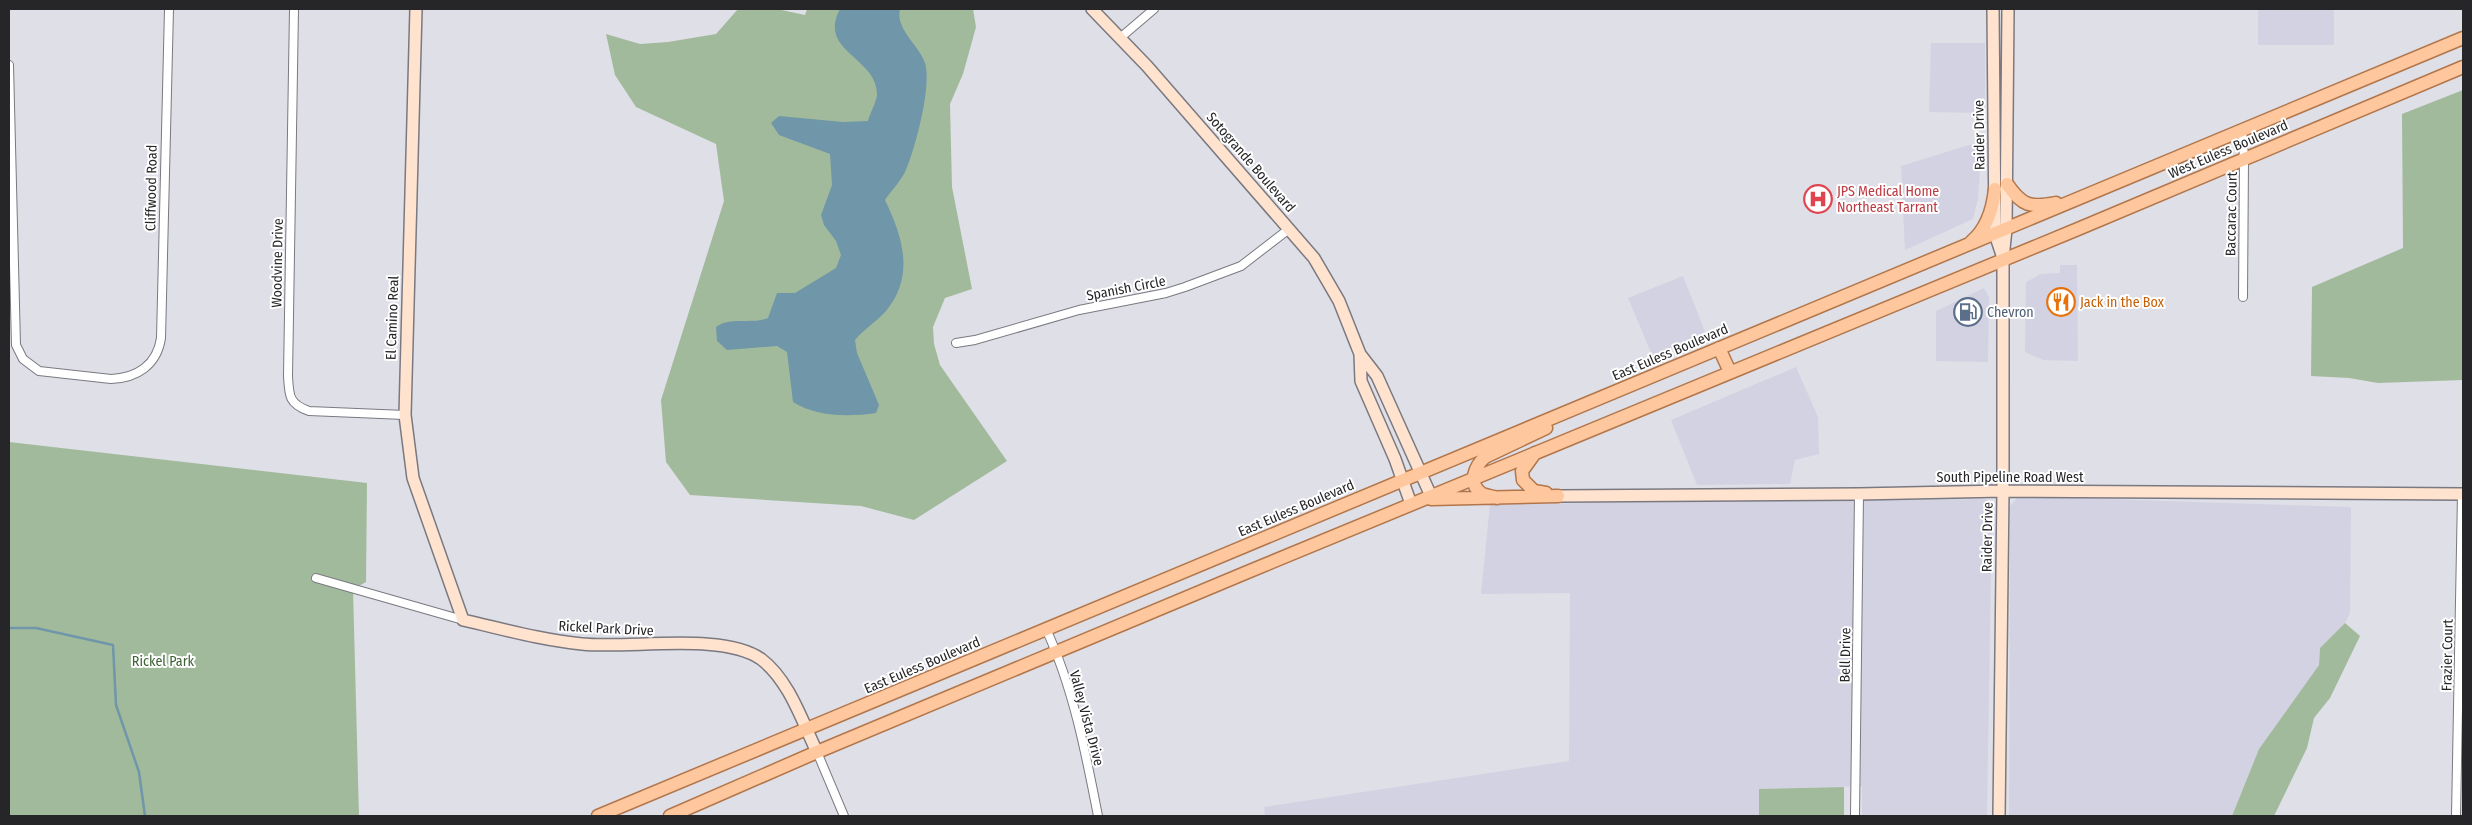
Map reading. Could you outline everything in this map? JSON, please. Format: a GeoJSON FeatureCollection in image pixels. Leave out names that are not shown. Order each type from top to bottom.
{"type":"FeatureCollection","features":[{"type":"Feature","properties":{"kind":"main road","name":"West Euless Boulevard"},"geometry":{"type":"LineString","coordinates":[[2001,231],[2463,38]]}},
{"type":"Feature","properties":{"kind":"main road","name":"West Euless Boulevard"},"geometry":{"type":"LineString","coordinates":[[2003,259],[2463,67]]}},
{"type":"Feature","properties":{"kind":"main road"},"geometry":{"type":"LineString","coordinates":[[1967,245],[1978,236],[1987,222],[2001,186],[2016,198],[2031,205],[2042,206],[2078,199]]}},
{"type":"Feature","properties":{"kind":"main road","name":"East Euless Boulevard"},"geometry":{"type":"LineString","coordinates":[[598,816],[612,814],[806,730],[1403,479],[2001,231]]}},
{"type":"Feature","properties":{"kind":"main road"},"geometry":{"type":"LineString","coordinates":[[670,816],[1056,652],[2003,259]]}},
{"type":"Feature","properties":{"kind":"main road"},"geometry":{"type":"LineString","coordinates":[[1719,348],[1730,372]]}},
{"type":"Feature","properties":{"kind":"main road"},"geometry":{"type":"LineString","coordinates":[[1496,498],[1481,493],[1474,478],[1478,464],[1485,457],[1545,429],[1573,409]]}},
{"type":"Feature","properties":{"kind":"main road"},"geometry":{"type":"LineString","coordinates":[[1535,453],[1522,471],[1522,480],[1534,491],[1558,496]]}},
{"type":"Feature","properties":{"kind":"main road"},"geometry":{"type":"LineString","coordinates":[[1421,500],[1558,496]]}},
{"type":"Feature","properties":{"kind":"street","name":"Cliffwood Road"},"geometry":{"type":"LineString","coordinates":[[9,65],[16,345],[23,359],[31,367],[57,375],[122,378],[138,373],[149,364],[159,348],[161,338],[169,9]]}},
{"type":"Feature","properties":{"kind":"street","name":"Woodvine Drive"},"geometry":{"type":"LineString","coordinates":[[294,9],[289,395],[297,407],[309,412],[405,415]]}},
{"type":"Feature","properties":{"kind":"street","name":"El Camino Real"},"geometry":{"type":"LineString","coordinates":[[416,9],[405,415],[413,478],[463,620]]}},
{"type":"Feature","properties":{"kind":"street","name":"Sotogrande Boulevard"},"geometry":{"type":"LineString","coordinates":[[1092,9],[1147,66],[1314,258],[1339,301],[1360,354],[1377,376],[1420,472],[1421,500]]}},
{"type":"Feature","properties":{"kind":"street"},"geometry":{"type":"LineString","coordinates":[[1120,38],[1154,9]]}},
{"type":"Feature","properties":{"kind":"street","name":"Raider Drive"},"geometry":{"type":"LineString","coordinates":[[1993,9],[1994,121],[2001,186]]}},
{"type":"Feature","properties":{"kind":"street","name":"Raider Drive"},"geometry":{"type":"LineString","coordinates":[[1999,816],[2003,491],[2003,259],[2001,186],[2007,121],[2008,9]]}},
{"type":"Feature","properties":{"kind":"street"},"geometry":{"type":"LineString","coordinates":[[1994,121],[2007,121]]}},
{"type":"Feature","properties":{"kind":"street","name":"Baccarac Court"},"geometry":{"type":"LineString","coordinates":[[2242,130],[2244,158],[2243,297]]}},
{"type":"Feature","properties":{"kind":"street","name":"Spanish Circle"},"geometry":{"type":"LineString","coordinates":[[956,343],[975,340],[1079,310],[1185,288],[1241,266],[1289,229]]}},
{"type":"Feature","properties":{"kind":"street","name":"Sotogrande Boulevard"},"geometry":{"type":"LineString","coordinates":[[1360,354],[1362,381],[1403,479],[1421,500]]}},
{"type":"Feature","properties":{"kind":"street","name":"South Pipeline Road West"},"geometry":{"type":"LineString","coordinates":[[1558,496],[2003,491],[2463,494]]}},
{"type":"Feature","properties":{"kind":"street","name":"Bell Drive"},"geometry":{"type":"LineString","coordinates":[[1856,816],[1859,494]]}},
{"type":"Feature","properties":{"kind":"street","name":"Frazier Court"},"geometry":{"type":"LineString","coordinates":[[2456,816],[2463,494]]}},
{"type":"Feature","properties":{"kind":"street","name":"Rickel Park Drive"},"geometry":{"type":"LineString","coordinates":[[316,578],[463,620],[538,638],[583,644],[718,644],[741,649],[760,659],[773,670],[789,694],[817,752]]}},
{"type":"Feature","properties":{"kind":"street","name":"Valley Vista Drive"},"geometry":{"type":"LineString","coordinates":[[1046,629],[1056,652],[1090,776],[1098,816]]}},
{"type":"Feature","properties":{"kind":"street"},"geometry":{"type":"LineString","coordinates":[[817,752],[844,816]]}},
{"type":"Feature","properties":{"kind":"shaded area"},"geometry":{"type":"Polygon","coordinates":[[[2258,9],[2334,9],[2334,45],[2258,45],[2258,9]]]}},
{"type":"Feature","properties":{"kind":"shaded area"},"geometry":{"type":"Polygon","coordinates":[[[1931,43],[1985,43],[1985,113],[1929,112],[1931,43]]]}},
{"type":"Feature","properties":{"kind":"shaded area"},"geometry":{"type":"Polygon","coordinates":[[[1982,141],[1978,199],[1973,219],[1905,250],[1901,166],[1982,141]]]}},
{"type":"Feature","properties":{"kind":"shaded area"},"geometry":{"type":"Polygon","coordinates":[[[2060,265],[2077,265],[2078,361],[2043,360],[2025,352],[2026,282],[2041,274],[2060,273],[2060,265]]]}},
{"type":"Feature","properties":{"kind":"shaded area"},"geometry":{"type":"Polygon","coordinates":[[[1683,276],[1706,334],[1652,355],[1628,298],[1683,276]]]}},
{"type":"Feature","properties":{"kind":"shaded area"},"geometry":{"type":"Polygon","coordinates":[[[1984,288],[1989,297],[1988,362],[1936,361],[1936,311],[1984,288]]]}},
{"type":"Feature","properties":{"kind":"shaded area"},"geometry":{"type":"Polygon","coordinates":[[[1796,367],[1818,417],[1819,454],[1795,460],[1790,484],[1697,485],[1671,420],[1796,367]]]}},
{"type":"Feature","properties":{"kind":"shaded area"},"geometry":{"type":"Polygon","coordinates":[[[2017,498],[2351,507],[2350,613],[2345,623],[2320,648],[2319,665],[2259,749],[2232,816],[2009,816],[2010,506],[2017,498]]]}},
{"type":"Feature","properties":{"kind":"shaded area"},"geometry":{"type":"Polygon","coordinates":[[[1986,499],[1992,504],[1987,816],[1862,816],[1862,786],[1759,789],[1759,816],[1265,816],[1264,807],[1569,761],[1570,593],[1481,594],[1490,504],[1986,499]]]}},
{"type":"Feature","properties":{"kind":"green space"},"geometry":{"type":"Polygon","coordinates":[[[738,9],[777,9],[805,15],[807,9],[973,9],[976,27],[963,74],[950,104],[952,187],[972,289],[945,298],[933,327],[934,344],[940,365],[1007,461],[914,520],[861,506],[690,495],[666,462],[661,400],[724,201],[716,144],[636,107],[615,75],[606,34],[640,44],[668,42],[716,34],[738,9]]]}},
{"type":"Feature","properties":{"kind":"green space"},"geometry":{"type":"Polygon","coordinates":[[[2463,90],[2463,380],[2378,383],[2349,378],[2311,376],[2312,287],[2403,248],[2402,114],[2463,90]]]}},
{"type":"Feature","properties":{"kind":"green space","name":"Rickel Park"},"geometry":{"type":"Polygon","coordinates":[[[9,442],[367,483],[366,582],[353,589],[359,816],[9,816],[9,442]]]}},
{"type":"Feature","properties":{"kind":"green space"},"geometry":{"type":"Polygon","coordinates":[[[2345,623],[2360,636],[2330,698],[2314,718],[2307,748],[2274,816],[2232,816],[2259,749],[2319,665],[2320,648],[2345,623]]]}},
{"type":"Feature","properties":{"kind":"green space"},"geometry":{"type":"Polygon","coordinates":[[[1844,787],[1844,816],[1759,816],[1759,789],[1844,787]]]}},
{"type":"Feature","properties":{"kind":"water"},"geometry":{"type":"Polygon","coordinates":[[[840,9],[900,9],[901,23],[922,56],[927,73],[921,118],[909,162],[903,176],[885,200],[901,242],[903,270],[901,284],[895,298],[886,311],[855,340],[857,353],[879,405],[876,413],[855,415],[833,415],[812,411],[793,402],[787,352],[777,346],[727,350],[717,341],[716,327],[728,322],[755,321],[768,318],[777,293],[795,293],[836,268],[841,255],[836,241],[824,225],[821,215],[832,185],[830,154],[779,135],[771,123],[779,116],[843,122],[868,121],[877,95],[875,82],[842,45],[836,35],[835,23],[840,9]]]}},
{"type":"Feature","properties":{"kind":"waterway"},"geometry":{"type":"LineString","coordinates":[[9,628],[36,628],[113,645],[116,705],[139,772],[145,816]]}},
{"type":"Feature","properties":{"kind":"place","name":"JPS Medical Home Northeast Tarrant"},"geometry":{"type":"Point","coordinates":[1818,199]}},
{"type":"Feature","properties":{"kind":"place","name":"Jack in the Box"},"geometry":{"type":"Point","coordinates":[2061,302]}},
{"type":"Feature","properties":{"kind":"place","name":"Chevron"},"geometry":{"type":"Point","coordinates":[1968,312]}}]}
